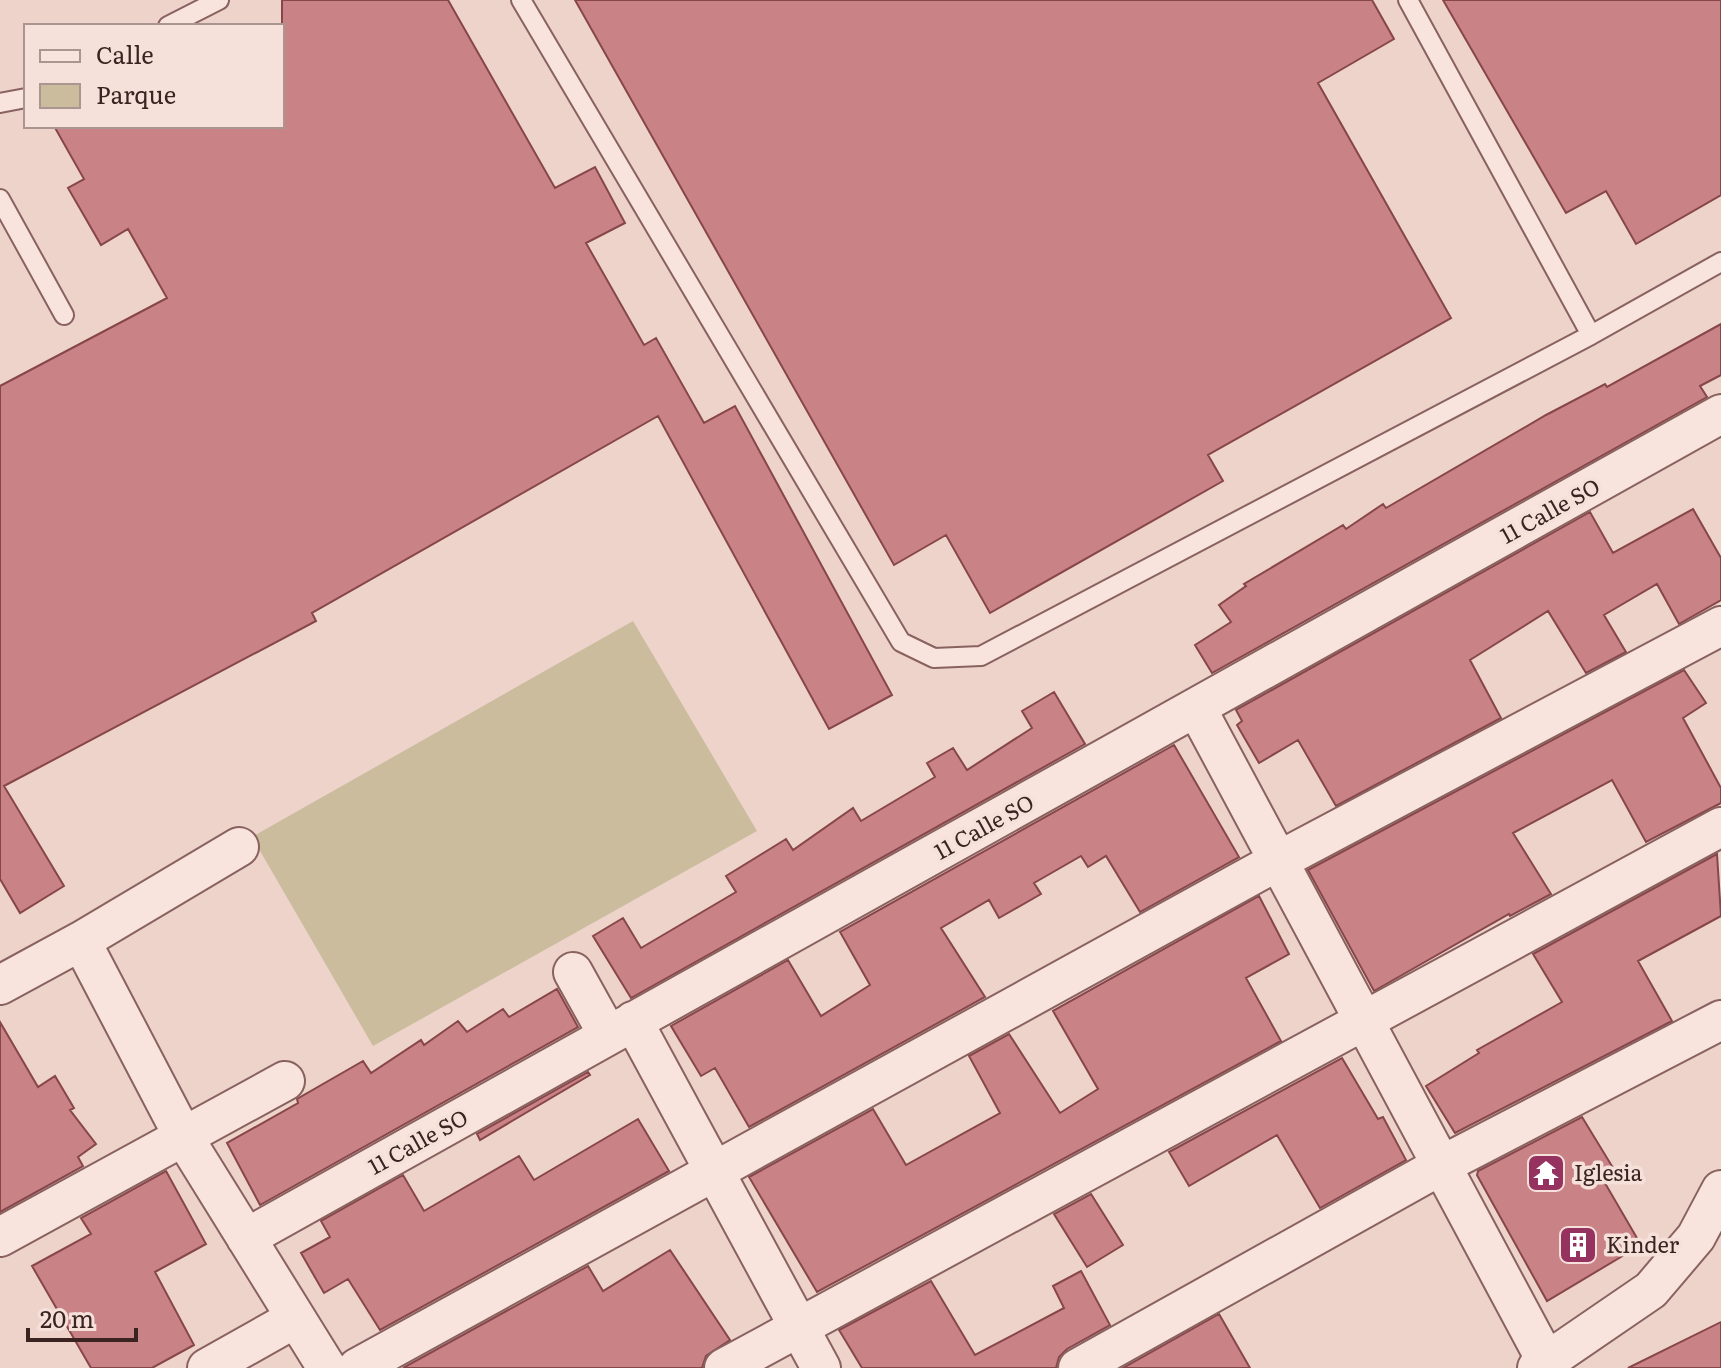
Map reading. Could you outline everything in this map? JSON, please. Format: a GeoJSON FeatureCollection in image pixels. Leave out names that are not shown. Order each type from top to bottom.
{"type":"FeatureCollection","features":[{"type":"Feature","properties":{"kind":"street","name":"11 Calle SO"},"geometry":{"type":"LineString","coordinates":[[246,1238],[1721,414]]}},
{"type":"Feature","properties":{"kind":"street"},"geometry":{"type":"LineString","coordinates":[[357,1368],[1278,861],[1721,626]]}},
{"type":"Feature","properties":{"kind":"street"},"geometry":{"type":"LineString","coordinates":[[1197,709],[1442,1165],[1545,1366],[1651,1290],[1696,1237],[1721,1190]]}},
{"type":"Feature","properties":{"kind":"street"},"geometry":{"type":"LineString","coordinates":[[724,1368],[798,1325],[1721,827]]}},
{"type":"Feature","properties":{"kind":"street"},"geometry":{"type":"LineString","coordinates":[[0,985],[239,847]]}},
{"type":"Feature","properties":{"kind":"street"},"geometry":{"type":"LineString","coordinates":[[81,941],[183,1136],[327,1368]]}},
{"type":"Feature","properties":{"kind":"street"},"geometry":{"type":"LineString","coordinates":[[573,972],[620,1028],[715,1172],[821,1368]]}},
{"type":"Feature","properties":{"kind":"street"},"geometry":{"type":"LineString","coordinates":[[1078,1368],[1442,1165],[1721,1020]]}},
{"type":"Feature","properties":{"kind":"street"},"geometry":{"type":"LineString","coordinates":[[0,1237],[285,1081]]}},
{"type":"Feature","properties":{"kind":"street"},"geometry":{"type":"LineString","coordinates":[[207,1368],[296,1318]]}},
{"type":"Feature","properties":{"kind":"lane"},"geometry":{"type":"LineString","coordinates":[[172,24],[219,0]]}},
{"type":"Feature","properties":{"kind":"lane"},"geometry":{"type":"LineString","coordinates":[[521,0],[901,642],[934,658],[981,656],[1591,335],[1721,262]]}},
{"type":"Feature","properties":{"kind":"lane"},"geometry":{"type":"LineString","coordinates":[[1408,0],[1591,335]]}},
{"type":"Feature","properties":{"kind":"lane"},"geometry":{"type":"LineString","coordinates":[[0,103],[24,98]]}},
{"type":"Feature","properties":{"kind":"lane"},"geometry":{"type":"LineString","coordinates":[[0,199],[64,315]]}},
{"type":"Feature","properties":{"kind":"green space"},"geometry":{"type":"Polygon","coordinates":[[[633,621],[757,831],[373,1046],[252,837],[633,621]]]}},
{"type":"Feature","properties":{"kind":"building"},"geometry":{"type":"Polygon","coordinates":[[[282,0],[448,0],[555,188],[595,167],[625,223],[586,243],[644,345],[656,338],[704,423],[735,406],[892,695],[829,729],[658,416],[312,613],[316,621],[4,786],[64,886],[20,913],[0,879],[0,386],[167,298],[128,229],[101,245],[68,188],[84,179],[55,128],[284,128],[282,0]]]}},
{"type":"Feature","properties":{"kind":"building"},"geometry":{"type":"Polygon","coordinates":[[[575,0],[1372,0],[1394,39],[1318,83],[1451,318],[1208,455],[1223,481],[990,613],[946,535],[894,565],[575,0]]]}},
{"type":"Feature","properties":{"kind":"building"},"geometry":{"type":"Polygon","coordinates":[[[1443,0],[1721,0],[1721,195],[1636,244],[1606,191],[1566,213],[1443,0]]]}},
{"type":"Feature","properties":{"kind":"building"},"geometry":{"type":"Polygon","coordinates":[[[1721,324],[1721,375],[1700,386],[1707,397],[1212,673],[1195,645],[1231,622],[1219,605],[1246,586],[1244,584],[1343,525],[1346,529],[1383,504],[1386,508],[1546,415],[1605,384],[1607,387],[1721,324]]]}},
{"type":"Feature","properties":{"kind":"building"},"geometry":{"type":"Polygon","coordinates":[[[1693,509],[1721,558],[1721,600],[1679,624],[1657,584],[1604,615],[1626,652],[1586,673],[1548,611],[1470,660],[1501,718],[1336,806],[1298,740],[1259,763],[1237,725],[1242,721],[1236,710],[1590,512],[1613,553],[1693,509]]]}},
{"type":"Feature","properties":{"kind":"building"},"geometry":{"type":"Polygon","coordinates":[[[1684,670],[1706,703],[1683,718],[1721,788],[1721,803],[1646,842],[1612,780],[1513,833],[1551,894],[1509,914],[1374,991],[1308,870],[1684,670]]]}},
{"type":"Feature","properties":{"kind":"building"},"geometry":{"type":"Polygon","coordinates":[[[1054,692],[1085,744],[631,998],[593,936],[623,918],[641,948],[736,892],[726,876],[786,839],[793,850],[853,808],[861,821],[935,777],[927,763],[953,748],[967,770],[1032,728],[1022,711],[1054,692]]]}},
{"type":"Feature","properties":{"kind":"building"},"geometry":{"type":"Polygon","coordinates":[[[1174,745],[1239,857],[1140,912],[1106,856],[1088,867],[1081,856],[1034,883],[1041,894],[999,918],[989,900],[941,928],[985,997],[749,1127],[715,1068],[701,1076],[671,1026],[788,960],[821,1016],[870,985],[840,932],[1174,745]]]}},
{"type":"Feature","properties":{"kind":"building"},"geometry":{"type":"Polygon","coordinates":[[[1717,854],[1721,916],[1638,961],[1672,1021],[1455,1133],[1426,1086],[1479,1053],[1477,1050],[1562,1002],[1533,954],[1717,854]]]}},
{"type":"Feature","properties":{"kind":"building"},"geometry":{"type":"Polygon","coordinates":[[[1259,896],[1289,954],[1246,978],[1281,1041],[817,1292],[749,1177],[873,1109],[906,1165],[1000,1113],[969,1056],[1009,1034],[1060,1113],[1098,1089],[1053,1011],[1259,896]]]}},
{"type":"Feature","properties":{"kind":"building"},"geometry":{"type":"Polygon","coordinates":[[[557,989],[578,1027],[260,1205],[227,1143],[298,1103],[297,1099],[363,1061],[371,1073],[421,1040],[424,1045],[458,1021],[467,1032],[503,1009],[509,1017],[557,989]]]}},
{"type":"Feature","properties":{"kind":"building"},"geometry":{"type":"Polygon","coordinates":[[[0,1022],[38,1087],[55,1076],[74,1108],[70,1110],[96,1144],[78,1157],[83,1166],[0,1212],[0,1022]]]}},
{"type":"Feature","properties":{"kind":"building"},"geometry":{"type":"Polygon","coordinates":[[[1342,1058],[1378,1119],[1383,1117],[1406,1160],[1320,1208],[1277,1135],[1189,1186],[1169,1152],[1342,1058]]]}},
{"type":"Feature","properties":{"kind":"building"},"geometry":{"type":"Polygon","coordinates":[[[588,1072],[590,1075],[480,1140],[477,1134],[588,1072]]]}},
{"type":"Feature","properties":{"kind":"building"},"geometry":{"type":"Polygon","coordinates":[[[1582,1117],[1615,1171],[1602,1178],[1641,1245],[1547,1301],[1477,1175],[1478,1171],[1582,1117]]]}},
{"type":"Feature","properties":{"kind":"building"},"geometry":{"type":"Polygon","coordinates":[[[638,1119],[669,1171],[380,1330],[348,1279],[324,1293],[301,1253],[330,1237],[321,1221],[403,1175],[424,1211],[519,1156],[534,1180],[638,1119]]]}},
{"type":"Feature","properties":{"kind":"building"},"geometry":{"type":"Polygon","coordinates":[[[166,1171],[206,1244],[155,1272],[194,1345],[152,1368],[91,1368],[32,1266],[91,1234],[81,1218],[166,1171]]]}},
{"type":"Feature","properties":{"kind":"building"},"geometry":{"type":"Polygon","coordinates":[[[1091,1194],[1123,1245],[1087,1267],[1054,1214],[1091,1194]]]}},
{"type":"Feature","properties":{"kind":"building"},"geometry":{"type":"Polygon","coordinates":[[[670,1250],[730,1340],[706,1356],[702,1368],[403,1368],[588,1266],[603,1291],[670,1250]]]}},
{"type":"Feature","properties":{"kind":"building"},"geometry":{"type":"Polygon","coordinates":[[[1081,1271],[1110,1325],[1067,1349],[1059,1357],[1056,1368],[862,1368],[839,1330],[931,1281],[975,1355],[1064,1308],[1053,1286],[1081,1271]]]}},
{"type":"Feature","properties":{"kind":"building"},"geometry":{"type":"Polygon","coordinates":[[[1219,1314],[1250,1368],[1123,1368],[1219,1314]]]}},
{"type":"Feature","properties":{"kind":"building"},"geometry":{"type":"Polygon","coordinates":[[[1721,1322],[1721,1368],[1628,1368],[1721,1322]]]}},
{"type":"Feature","properties":{"kind":"place","name":"Iglesia"},"geometry":{"type":"Point","coordinates":[1546,1173]}},
{"type":"Feature","properties":{"kind":"place","name":"Kinder"},"geometry":{"type":"Point","coordinates":[1578,1245]}}]}
